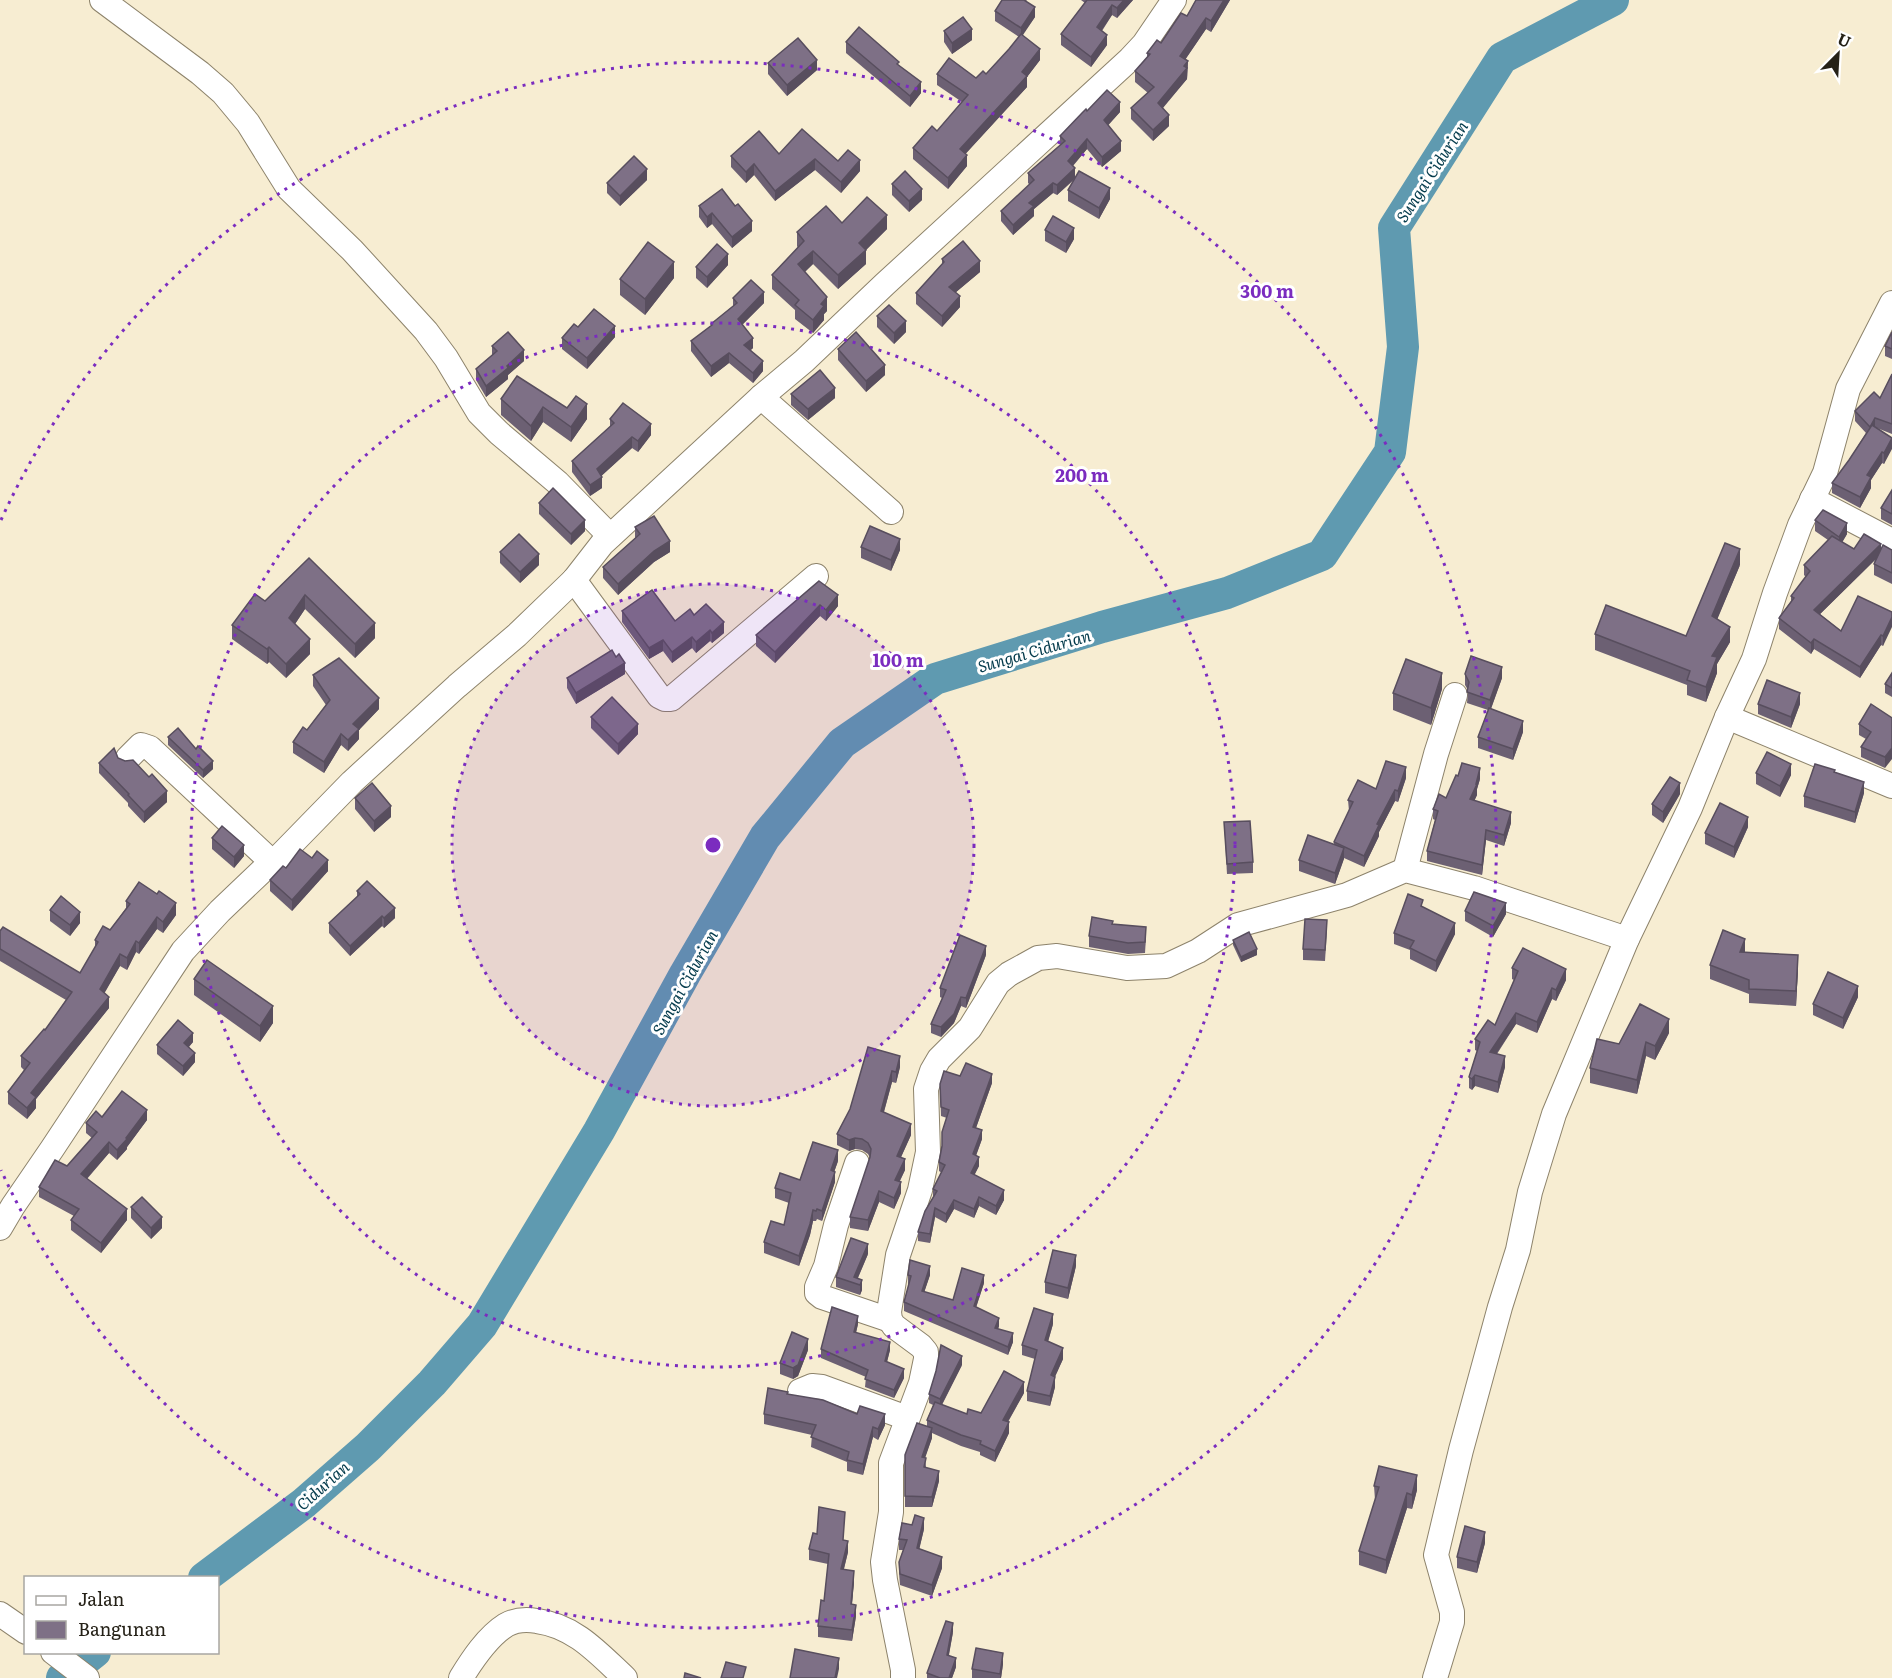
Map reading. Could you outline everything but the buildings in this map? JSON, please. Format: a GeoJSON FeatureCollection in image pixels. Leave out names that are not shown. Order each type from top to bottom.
{"type":"FeatureCollection","features":[{"type":"Feature","properties":{"kind":"street"},"geometry":{"type":"LineString","coordinates":[[102,0],[224,93],[248,123],[289,189],[352,250],[426,331],[446,358],[479,413],[558,483],[610,536]]}},
{"type":"Feature","properties":{"kind":"street"},"geometry":{"type":"LineString","coordinates":[[0,1228],[183,951],[220,911],[273,863],[352,782],[457,686],[517,635],[574,580],[610,536],[761,397],[804,361],[1130,59],[1144,44],[1174,0]]}},
{"type":"Feature","properties":{"kind":"street"},"geometry":{"type":"LineString","coordinates":[[1436,1678],[1452,1622],[1452,1612],[1436,1555],[1461,1450],[1500,1306],[1518,1250],[1530,1192],[1554,1114],[1627,939],[1690,808],[1727,717],[1754,659],[1775,592],[1800,525],[1825,473],[1848,390],[1892,303]]}},
{"type":"Feature","properties":{"kind":"street"},"geometry":{"type":"LineString","coordinates":[[761,397],[891,512]]}},
{"type":"Feature","properties":{"kind":"street"},"geometry":{"type":"LineString","coordinates":[[1812,499],[1892,542]]}},
{"type":"Feature","properties":{"kind":"street"},"geometry":{"type":"LineString","coordinates":[[574,580],[659,696],[671,699],[816,576]]}},
{"type":"Feature","properties":{"kind":"street"},"geometry":{"type":"LineString","coordinates":[[1406,870],[1436,754],[1455,695]]}},
{"type":"Feature","properties":{"kind":"street"},"geometry":{"type":"LineString","coordinates":[[1727,717],[1892,786]]}},
{"type":"Feature","properties":{"kind":"street"},"geometry":{"type":"LineString","coordinates":[[128,758],[141,745],[150,748],[273,863]]}},
{"type":"Feature","properties":{"kind":"street"},"geometry":{"type":"LineString","coordinates":[[903,1678],[883,1562],[885,1538],[891,1512],[891,1463],[924,1374],[926,1352],[894,1326],[889,1312],[898,1255],[920,1190],[928,1152],[926,1089],[934,1065],[970,1028],[994,987],[1002,979],[1043,957],[1057,956],[1127,968],[1166,966],[1198,951],[1238,925],[1347,895],[1406,870],[1474,888],[1627,939]]}},
{"type":"Feature","properties":{"kind":"street"},"geometry":{"type":"LineString","coordinates":[[857,1163],[836,1225],[817,1293],[822,1297],[890,1320]]}},
{"type":"Feature","properties":{"kind":"street"},"geometry":{"type":"LineString","coordinates":[[800,1390],[812,1386],[822,1387],[907,1418]]}},
{"type":"Feature","properties":{"kind":"street"},"geometry":{"type":"LineString","coordinates":[[0,1614],[23,1630]]}},
{"type":"Feature","properties":{"kind":"street"},"geometry":{"type":"LineString","coordinates":[[461,1678],[477,1653],[504,1627],[523,1620],[548,1623],[571,1632],[583,1639],[625,1678]]}},
{"type":"Feature","properties":{"kind":"street"},"geometry":{"type":"LineString","coordinates":[[54,1654],[87,1678]]}},
{"type":"Feature","properties":{"kind":"waterway","name":"Sungai Cidurian"},"geometry":{"type":"LineString","coordinates":[[207,1576],[304,1503],[368,1447],[432,1383],[482,1325],[599,1131],[685,974],[765,837],[842,743],[935,679],[1102,627],[1227,593],[1322,555],[1390,452],[1403,347],[1394,228],[1502,58],[1613,0]]}},
{"type":"Feature","properties":{"kind":"waterway","name":"Cidurian"},"geometry":{"type":"LineString","coordinates":[[62,1678],[92,1654]]}}]}
